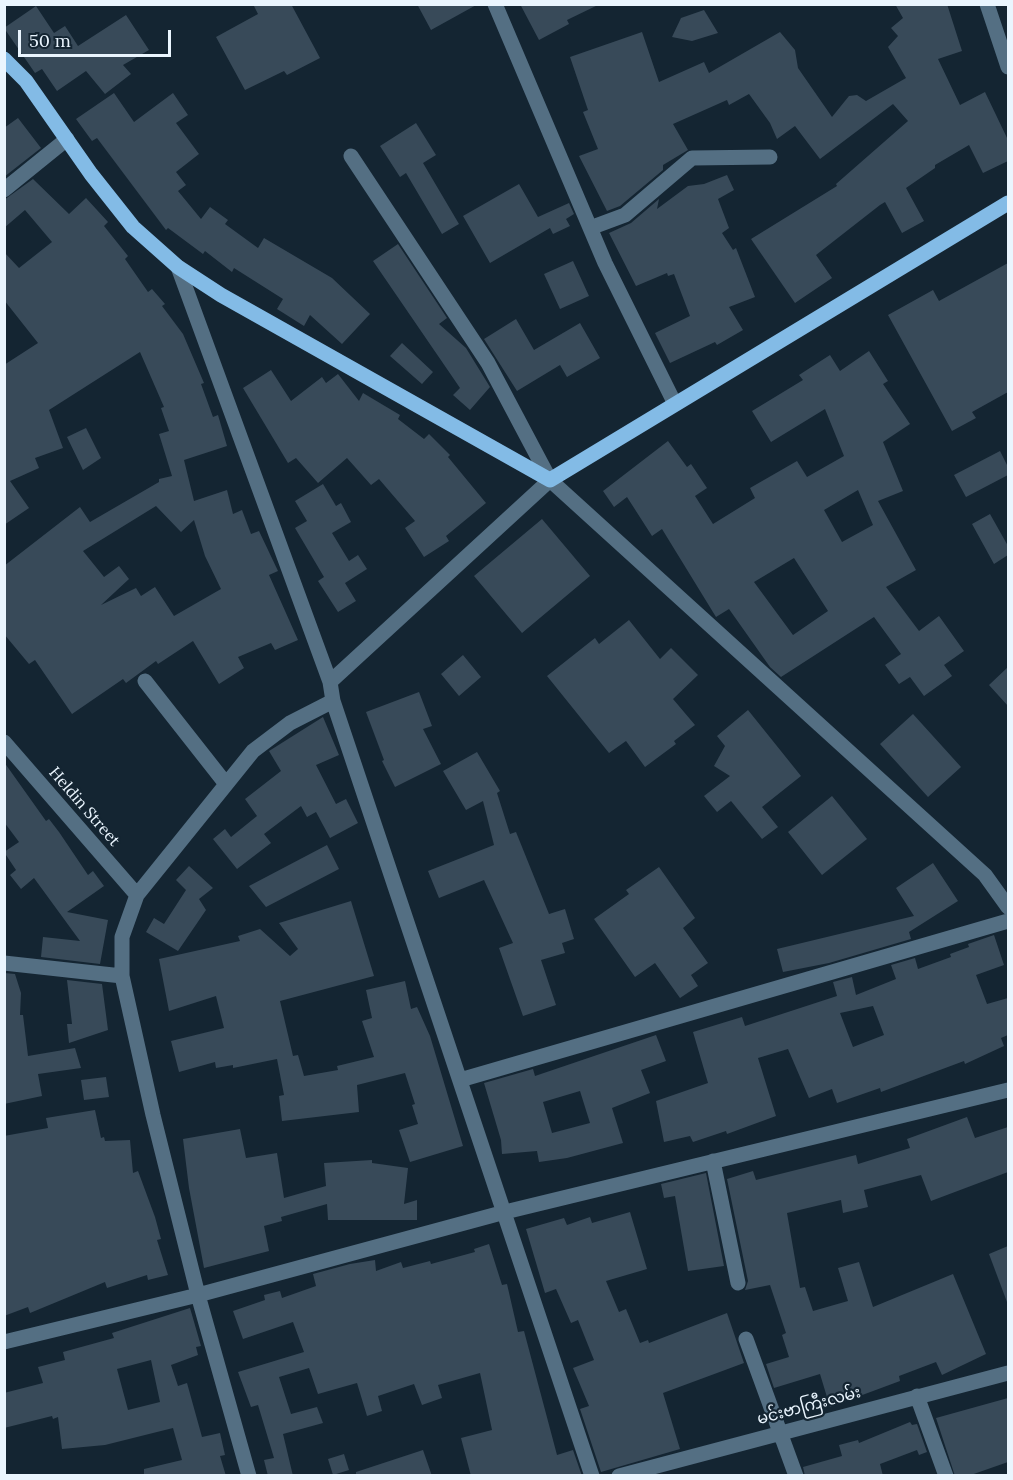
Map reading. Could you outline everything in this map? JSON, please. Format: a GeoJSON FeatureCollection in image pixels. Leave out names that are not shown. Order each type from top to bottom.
{"type":"FeatureCollection","features":[{"type":"Feature","properties":{"kind":"main road"},"geometry":{"type":"LineString","coordinates":[[4,59],[26,81],[134,227],[178,267],[221,295],[550,480],[1008,203]]}},
{"type":"Feature","properties":{"kind":"street"},"geometry":{"type":"LineString","coordinates":[[495,4],[590,228],[675,404]]}},
{"type":"Feature","properties":{"kind":"street"},"geometry":{"type":"LineString","coordinates":[[987,4],[1008,67]]}},
{"type":"Feature","properties":{"kind":"street"},"geometry":{"type":"LineString","coordinates":[[4,190],[67,139]]}},
{"type":"Feature","properties":{"kind":"street"},"geometry":{"type":"LineString","coordinates":[[351,156],[488,363],[550,480],[985,875],[1008,907]]}},
{"type":"Feature","properties":{"kind":"street"},"geometry":{"type":"LineString","coordinates":[[590,228],[625,215],[692,158],[770,157]]}},
{"type":"Feature","properties":{"kind":"street"},"geometry":{"type":"LineString","coordinates":[[178,267],[330,682],[333,701],[592,1476]]}},
{"type":"Feature","properties":{"kind":"street"},"geometry":{"type":"LineString","coordinates":[[330,682],[550,480]]}},
{"type":"Feature","properties":{"kind":"street"},"geometry":{"type":"LineString","coordinates":[[145,681],[226,784]]}},
{"type":"Feature","properties":{"kind":"street"},"geometry":{"type":"LineString","coordinates":[[249,1476],[198,1294],[122,976],[122,937],[137,895],[253,751],[290,723],[333,701]]}},
{"type":"Feature","properties":{"kind":"street","name":"Heldin Street"},"geometry":{"type":"LineString","coordinates":[[4,742],[137,895]]}},
{"type":"Feature","properties":{"kind":"street"},"geometry":{"type":"LineString","coordinates":[[460,1080],[1008,921]]}},
{"type":"Feature","properties":{"kind":"street"},"geometry":{"type":"LineString","coordinates":[[4,963],[122,976]]}},
{"type":"Feature","properties":{"kind":"street"},"geometry":{"type":"LineString","coordinates":[[4,1342],[198,1294],[505,1212],[1008,1090]]}},
{"type":"Feature","properties":{"kind":"street"},"geometry":{"type":"LineString","coordinates":[[713,1161],[738,1283]]}},
{"type":"Feature","properties":{"kind":"street"},"geometry":{"type":"LineString","coordinates":[[746,1339],[796,1476]]}},
{"type":"Feature","properties":{"kind":"street","name":"မင်းဗာကြီးလမ်း"},"geometry":{"type":"LineString","coordinates":[[619,1476],[1008,1373]]}},
{"type":"Feature","properties":{"kind":"street"},"geometry":{"type":"LineString","coordinates":[[917,1396],[946,1476]]}},
{"type":"Feature","properties":{"kind":"building"},"geometry":{"type":"Polygon","coordinates":[[[253,4],[291,4],[320,58],[287,75],[284,71],[245,90],[216,37],[258,14],[253,4]]]}},
{"type":"Feature","properties":{"kind":"building"},"geometry":{"type":"Polygon","coordinates":[[[417,4],[478,4],[431,30],[417,4]]]}},
{"type":"Feature","properties":{"kind":"building"},"geometry":{"type":"Polygon","coordinates":[[[520,4],[600,4],[567,20],[569,24],[539,40],[520,4]]]}},
{"type":"Feature","properties":{"kind":"building"},"geometry":{"type":"Polygon","coordinates":[[[895,4],[947,4],[962,51],[938,59],[960,105],[985,92],[1008,140],[1008,161],[983,173],[969,145],[935,165],[935,168],[906,188],[924,221],[902,233],[885,202],[880,205],[816,255],[832,278],[795,303],[751,239],[837,186],[836,184],[908,121],[893,104],[820,159],[795,126],[777,139],[770,123],[749,94],[729,105],[727,100],[673,124],[688,150],[663,165],[663,170],[620,206],[607,211],[579,156],[598,149],[583,112],[588,110],[570,57],[642,32],[659,82],[704,62],[709,73],[780,32],[795,50],[798,68],[832,117],[849,96],[857,95],[866,101],[906,78],[888,47],[898,36],[891,28],[903,18],[895,4]]]}},
{"type":"Feature","properties":{"kind":"building"},"geometry":{"type":"Polygon","coordinates":[[[36,6],[54,33],[65,26],[78,46],[126,15],[149,50],[123,65],[131,74],[105,94],[86,71],[57,91],[42,69],[35,73],[4,28],[36,6]]]}},
{"type":"Feature","properties":{"kind":"building"},"geometry":{"type":"Polygon","coordinates":[[[704,10],[718,33],[692,41],[672,37],[681,18],[704,10]]]}},
{"type":"Feature","properties":{"kind":"building"},"geometry":{"type":"Polygon","coordinates":[[[114,93],[134,122],[173,93],[188,115],[176,123],[199,154],[176,172],[186,185],[178,191],[201,219],[210,207],[228,220],[225,224],[258,248],[264,238],[332,278],[370,314],[342,344],[310,315],[304,326],[277,309],[283,299],[234,268],[232,272],[205,251],[203,254],[168,228],[166,230],[97,138],[92,141],[76,119],[114,93]]]}},
{"type":"Feature","properties":{"kind":"building"},"geometry":{"type":"Polygon","coordinates":[[[18,118],[41,148],[4,177],[4,128],[18,118]]]}},
{"type":"Feature","properties":{"kind":"building"},"geometry":{"type":"Polygon","coordinates":[[[416,123],[436,155],[423,163],[459,224],[442,234],[406,173],[400,177],[380,146],[416,123]]]}},
{"type":"Feature","properties":{"kind":"building"},"geometry":{"type":"Polygon","coordinates":[[[727,175],[734,190],[718,199],[729,228],[722,233],[733,250],[736,248],[755,297],[729,307],[743,330],[717,345],[715,342],[670,363],[655,333],[690,316],[674,274],[668,276],[667,273],[636,286],[609,233],[631,223],[659,199],[657,209],[688,186],[704,184],[727,175]]]}},
{"type":"Feature","properties":{"kind":"building"},"geometry":{"type":"Polygon","coordinates":[[[33,179],[69,214],[86,198],[108,222],[104,226],[128,256],[125,259],[148,292],[152,289],[165,304],[162,306],[183,334],[204,383],[201,384],[213,417],[218,415],[227,446],[184,460],[194,501],[227,490],[233,514],[242,510],[251,534],[259,531],[278,571],[269,575],[298,640],[275,650],[271,643],[238,657],[244,668],[219,684],[193,641],[158,664],[156,661],[126,683],[123,679],[72,714],[35,660],[29,664],[4,634],[4,566],[80,507],[90,522],[159,482],[159,479],[172,476],[159,434],[169,431],[161,408],[164,407],[140,352],[49,410],[63,448],[35,458],[39,468],[10,481],[29,508],[4,525],[4,365],[38,343],[4,300],[4,252],[19,268],[52,242],[25,210],[4,228],[4,200],[33,179]],[[156,506],[83,551],[104,577],[119,566],[129,579],[101,605],[136,588],[141,596],[155,587],[174,616],[221,589],[205,556],[194,520],[181,532],[156,506]]]}},
{"type":"Feature","properties":{"kind":"building"},"geometry":{"type":"Polygon","coordinates":[[[519,184],[538,217],[569,203],[574,214],[566,219],[570,226],[553,234],[550,228],[490,263],[463,216],[519,184]]]}},
{"type":"Feature","properties":{"kind":"building"},"geometry":{"type":"Polygon","coordinates":[[[398,244],[447,318],[439,324],[466,348],[490,387],[470,410],[453,395],[460,388],[373,261],[398,244]]]}},
{"type":"Feature","properties":{"kind":"building"},"geometry":{"type":"Polygon","coordinates":[[[573,261],[589,296],[560,309],[544,274],[573,261]]]}},
{"type":"Feature","properties":{"kind":"building"},"geometry":{"type":"Polygon","coordinates":[[[1008,263],[1008,392],[972,412],[976,418],[952,431],[888,315],[933,290],[939,301],[1008,263]]]}},
{"type":"Feature","properties":{"kind":"building"},"geometry":{"type":"Polygon","coordinates":[[[516,319],[534,350],[580,323],[600,358],[567,377],[560,365],[517,391],[484,339],[516,319]]]}},
{"type":"Feature","properties":{"kind":"building"},"geometry":{"type":"Polygon","coordinates":[[[402,343],[433,372],[422,384],[390,356],[402,343]]]}},
{"type":"Feature","properties":{"kind":"building"},"geometry":{"type":"Polygon","coordinates":[[[869,351],[888,381],[883,384],[910,424],[883,442],[903,491],[878,501],[916,570],[886,587],[919,631],[939,616],[964,651],[944,665],[952,676],[924,696],[910,677],[899,684],[885,665],[901,654],[874,617],[781,677],[770,667],[729,609],[716,617],[662,529],[652,536],[627,497],[614,507],[603,491],[668,441],[687,467],[691,464],[707,488],[695,496],[713,524],[755,498],[750,488],[797,461],[807,477],[844,456],[825,409],[771,442],[752,411],[803,380],[799,375],[830,355],[840,371],[869,351]],[[858,490],[824,510],[842,542],[873,525],[858,490]],[[794,558],[754,582],[793,635],[828,611],[794,558]]]}},
{"type":"Feature","properties":{"kind":"building"},"geometry":{"type":"Polygon","coordinates":[[[271,370],[291,401],[322,377],[326,383],[338,374],[359,401],[363,393],[400,415],[398,419],[424,439],[429,434],[450,455],[448,457],[486,503],[446,536],[449,541],[424,557],[405,528],[415,521],[379,479],[371,485],[347,458],[318,483],[296,458],[288,463],[243,388],[271,370]]]}},
{"type":"Feature","properties":{"kind":"building"},"geometry":{"type":"Polygon","coordinates":[[[86,428],[101,458],[83,470],[67,437],[86,428]]]}},
{"type":"Feature","properties":{"kind":"building"},"geometry":{"type":"Polygon","coordinates":[[[1000,451],[1008,467],[1008,475],[966,497],[954,475],[1000,451]]]}},
{"type":"Feature","properties":{"kind":"building"},"geometry":{"type":"Polygon","coordinates":[[[323,484],[336,506],[341,503],[351,522],[332,533],[349,561],[358,555],[367,569],[345,583],[356,601],[338,612],[318,581],[324,577],[295,528],[307,521],[295,501],[323,484]]]}},
{"type":"Feature","properties":{"kind":"building"},"geometry":{"type":"Polygon","coordinates":[[[990,514],[1008,546],[1008,555],[994,564],[972,524],[990,514]]]}},
{"type":"Feature","properties":{"kind":"building"},"geometry":{"type":"Polygon","coordinates":[[[542,519],[590,576],[522,633],[474,576],[542,519]]]}},
{"type":"Feature","properties":{"kind":"building"},"geometry":{"type":"Polygon","coordinates":[[[629,620],[660,659],[671,648],[698,675],[673,699],[695,725],[674,741],[676,744],[645,767],[626,741],[609,753],[547,676],[595,638],[599,644],[629,620]]]}},
{"type":"Feature","properties":{"kind":"building"},"geometry":{"type":"Polygon","coordinates":[[[463,655],[481,677],[459,696],[441,674],[463,655]]]}},
{"type":"Feature","properties":{"kind":"building"},"geometry":{"type":"Polygon","coordinates":[[[1008,667],[1008,706],[989,685],[1008,667]]]}},
{"type":"Feature","properties":{"kind":"building"},"geometry":{"type":"Polygon","coordinates":[[[419,692],[432,726],[423,729],[441,764],[395,787],[382,761],[384,760],[366,712],[419,692]]]}},
{"type":"Feature","properties":{"kind":"building"},"geometry":{"type":"Polygon","coordinates":[[[748,710],[801,776],[762,807],[778,827],[762,839],[731,801],[717,812],[704,796],[730,776],[714,766],[725,746],[717,736],[748,710]]]}},
{"type":"Feature","properties":{"kind":"building"},"geometry":{"type":"Polygon","coordinates":[[[913,714],[961,767],[928,797],[880,744],[913,714]]]}},
{"type":"Feature","properties":{"kind":"building"},"geometry":{"type":"Polygon","coordinates":[[[323,717],[339,755],[316,765],[336,804],[346,799],[358,823],[330,838],[316,812],[307,817],[301,806],[264,834],[271,843],[237,869],[213,839],[225,829],[231,837],[257,816],[245,799],[281,771],[269,751],[323,717]]]}},
{"type":"Feature","properties":{"kind":"building"},"geometry":{"type":"Polygon","coordinates":[[[477,752],[500,791],[497,793],[510,834],[516,832],[549,914],[565,909],[574,939],[562,943],[565,953],[541,960],[556,1005],[523,1016],[499,948],[513,943],[484,880],[439,898],[428,871],[494,845],[483,801],[466,810],[443,771],[477,752]]]}},
{"type":"Feature","properties":{"kind":"building"},"geometry":{"type":"Polygon","coordinates":[[[4,762],[46,821],[49,819],[59,832],[88,875],[93,871],[104,886],[67,912],[108,920],[100,964],[41,957],[43,937],[80,941],[34,878],[21,889],[10,875],[16,870],[4,852],[19,842],[4,822],[4,762]]]}},
{"type":"Feature","properties":{"kind":"building"},"geometry":{"type":"Polygon","coordinates":[[[832,796],[867,839],[822,875],[788,832],[832,796]]]}},
{"type":"Feature","properties":{"kind":"building"},"geometry":{"type":"Polygon","coordinates":[[[327,845],[339,869],[266,907],[249,886],[327,845]]]}},
{"type":"Feature","properties":{"kind":"building"},"geometry":{"type":"Polygon","coordinates":[[[933,863],[958,901],[909,932],[911,939],[829,963],[783,972],[777,949],[914,916],[896,888],[933,863]]]}},
{"type":"Feature","properties":{"kind":"building"},"geometry":{"type":"Polygon","coordinates":[[[189,866],[213,888],[199,899],[206,910],[178,951],[146,932],[154,918],[164,924],[186,890],[176,880],[189,866]]]}},
{"type":"Feature","properties":{"kind":"building"},"geometry":{"type":"Polygon","coordinates":[[[659,867],[695,918],[683,928],[708,963],[691,975],[698,986],[680,998],[655,963],[635,977],[594,919],[629,894],[626,890],[659,867]]]}},
{"type":"Feature","properties":{"kind":"building"},"geometry":{"type":"Polygon","coordinates":[[[351,901],[374,976],[280,1001],[293,1056],[298,1055],[304,1076],[338,1070],[337,1066],[374,1057],[362,1021],[372,1018],[366,990],[405,981],[411,1009],[417,1007],[430,1036],[463,1146],[410,1162],[399,1130],[418,1124],[412,1105],[415,1104],[405,1073],[357,1085],[359,1112],[282,1121],[279,1096],[284,1095],[277,1059],[233,1068],[233,1065],[216,1068],[215,1062],[179,1072],[171,1041],[224,1028],[216,996],[169,1011],[159,959],[240,941],[238,936],[260,929],[290,956],[298,949],[279,923],[351,901]]]}},
{"type":"Feature","properties":{"kind":"building"},"geometry":{"type":"Polygon","coordinates":[[[994,935],[1004,965],[976,975],[987,1004],[1008,998],[1008,1035],[1001,1038],[1004,1046],[965,1064],[964,1061],[881,1092],[880,1088],[837,1103],[832,1089],[809,1098],[788,1049],[758,1058],[776,1116],[727,1134],[726,1131],[693,1142],[690,1136],[664,1142],[656,1101],[708,1083],[693,1032],[742,1017],[745,1026],[837,996],[833,982],[852,977],[856,995],[896,979],[891,965],[915,958],[918,969],[951,957],[950,954],[969,947],[968,944],[994,935]],[[873,1006],[840,1013],[853,1047],[884,1035],[873,1006]]]}},
{"type":"Feature","properties":{"kind":"building"},"geometry":{"type":"Polygon","coordinates":[[[4,973],[15,974],[21,993],[20,1015],[23,1015],[28,1056],[75,1048],[81,1068],[38,1074],[42,1096],[4,1104],[4,973]]]}},
{"type":"Feature","properties":{"kind":"building"},"geometry":{"type":"Polygon","coordinates":[[[67,980],[102,984],[108,1030],[69,1043],[67,1024],[72,1024],[67,980]]]}},
{"type":"Feature","properties":{"kind":"building"},"geometry":{"type":"Polygon","coordinates":[[[656,1035],[666,1061],[641,1070],[650,1093],[612,1108],[623,1143],[567,1158],[539,1162],[537,1151],[502,1154],[501,1140],[484,1083],[533,1069],[535,1076],[656,1035]],[[580,1091],[543,1102],[552,1133],[590,1123],[580,1091]]]}},
{"type":"Feature","properties":{"kind":"building"},"geometry":{"type":"Polygon","coordinates":[[[106,1077],[109,1097],[84,1100],[81,1080],[106,1077]]]}},
{"type":"Feature","properties":{"kind":"building"},"geometry":{"type":"Polygon","coordinates":[[[95,1110],[101,1138],[104,1137],[105,1141],[130,1140],[133,1173],[138,1171],[155,1217],[161,1239],[157,1240],[168,1275],[148,1280],[147,1275],[107,1288],[105,1282],[30,1313],[28,1307],[4,1316],[4,1136],[48,1128],[46,1118],[95,1110]]]}},
{"type":"Feature","properties":{"kind":"building"},"geometry":{"type":"Polygon","coordinates":[[[967,1117],[975,1138],[1008,1127],[1008,1172],[931,1201],[921,1175],[864,1190],[868,1207],[843,1213],[841,1200],[787,1213],[800,1288],[805,1287],[813,1311],[848,1301],[838,1268],[859,1262],[873,1307],[953,1274],[986,1354],[942,1375],[936,1362],[899,1376],[900,1381],[830,1407],[820,1374],[774,1388],[766,1364],[789,1357],[782,1335],[786,1333],[770,1285],[745,1290],[748,1281],[727,1179],[753,1171],[756,1180],[856,1155],[858,1164],[910,1148],[907,1139],[967,1117]]]}},
{"type":"Feature","properties":{"kind":"building"},"geometry":{"type":"Polygon","coordinates":[[[240,1129],[246,1158],[277,1153],[284,1198],[326,1186],[324,1163],[372,1160],[372,1163],[408,1168],[404,1204],[417,1200],[417,1220],[328,1220],[327,1204],[281,1217],[282,1221],[264,1226],[269,1251],[204,1268],[189,1188],[183,1139],[240,1129]]]}},
{"type":"Feature","properties":{"kind":"building"},"geometry":{"type":"Polygon","coordinates":[[[706,1173],[724,1266],[688,1271],[675,1196],[664,1198],[661,1184],[706,1173]]]}},
{"type":"Feature","properties":{"kind":"building"},"geometry":{"type":"Polygon","coordinates":[[[630,1212],[647,1269],[606,1281],[619,1312],[626,1309],[640,1343],[648,1340],[649,1343],[727,1313],[744,1363],[663,1393],[680,1449],[601,1472],[580,1409],[589,1406],[573,1368],[594,1360],[578,1320],[571,1323],[556,1289],[545,1293],[526,1229],[564,1218],[567,1225],[590,1217],[592,1223],[630,1212]]]}},
{"type":"Feature","properties":{"kind":"building"},"geometry":{"type":"Polygon","coordinates":[[[489,1244],[502,1285],[507,1284],[518,1332],[524,1331],[557,1455],[573,1450],[582,1476],[471,1476],[461,1438],[492,1430],[480,1373],[438,1385],[442,1398],[422,1405],[414,1384],[378,1396],[382,1411],[367,1416],[357,1383],[318,1394],[309,1368],[279,1377],[291,1414],[317,1407],[323,1423],[283,1434],[293,1476],[268,1476],[264,1460],[274,1458],[258,1405],[251,1407],[238,1372],[304,1352],[293,1322],[243,1339],[233,1311],[265,1300],[264,1295],[280,1291],[282,1298],[316,1286],[313,1274],[350,1264],[375,1260],[376,1271],[401,1262],[403,1268],[430,1261],[431,1264],[475,1252],[474,1249],[489,1244]]]}},
{"type":"Feature","properties":{"kind":"building"},"geometry":{"type":"Polygon","coordinates":[[[1008,1246],[1008,1301],[1007,1302],[989,1254],[1008,1246]]]}},
{"type":"Feature","properties":{"kind":"building"},"geometry":{"type":"Polygon","coordinates":[[[190,1308],[201,1346],[196,1347],[198,1355],[171,1365],[178,1386],[187,1383],[202,1437],[220,1433],[225,1455],[220,1456],[226,1476],[144,1476],[144,1469],[182,1460],[173,1428],[105,1445],[62,1449],[58,1417],[53,1419],[52,1416],[4,1428],[4,1393],[43,1383],[38,1367],[65,1360],[63,1352],[114,1338],[112,1333],[190,1308]],[[151,1360],[117,1369],[128,1410],[160,1402],[151,1360]]]}},
{"type":"Feature","properties":{"kind":"building"},"geometry":{"type":"Polygon","coordinates":[[[1008,1398],[1008,1462],[968,1476],[955,1476],[936,1418],[1008,1398]]]}},
{"type":"Feature","properties":{"kind":"building"},"geometry":{"type":"Polygon","coordinates":[[[910,1422],[912,1425],[917,1424],[927,1452],[919,1455],[917,1450],[880,1464],[883,1476],[805,1476],[803,1467],[842,1456],[839,1445],[858,1440],[859,1443],[910,1422]]]}},
{"type":"Feature","properties":{"kind":"building"},"geometry":{"type":"Polygon","coordinates":[[[423,1450],[432,1476],[356,1476],[356,1472],[423,1450]]]}},
{"type":"Feature","properties":{"kind":"building"},"geometry":{"type":"Polygon","coordinates":[[[344,1454],[349,1470],[333,1475],[328,1459],[344,1454]]]}}]}
